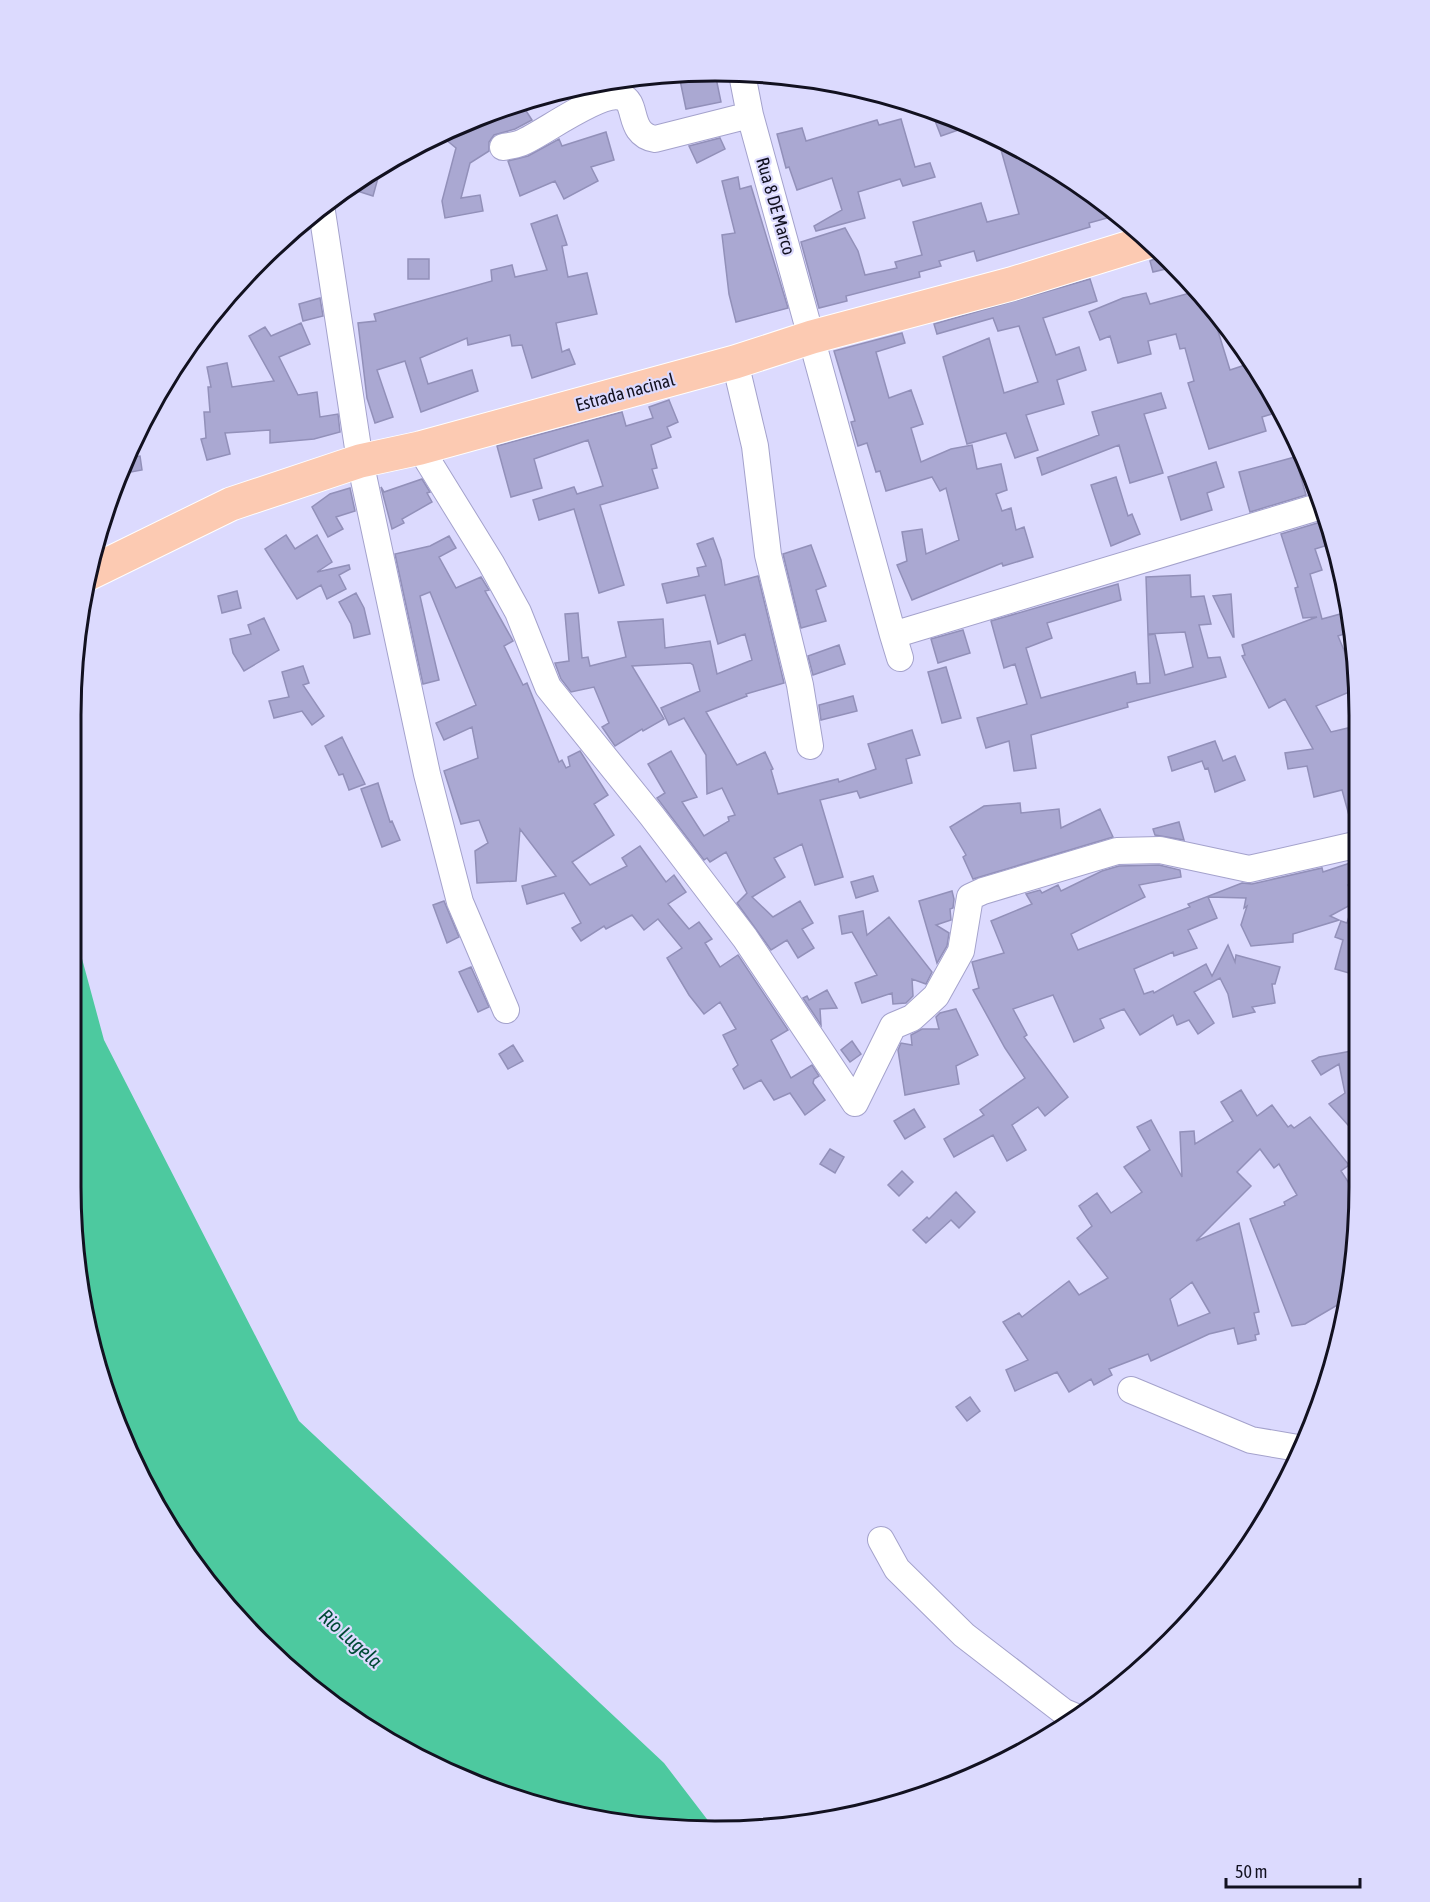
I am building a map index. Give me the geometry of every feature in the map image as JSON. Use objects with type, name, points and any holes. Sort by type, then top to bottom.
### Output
[{"type":"highway","name":"Estrada nacinal","points":[[99,569],[231,504],[360,460],[420,448],[735,362],[812,337],[1011,284],[1139,244]]},
{"type":"street","name":"Rua 8 DE Marco","points":[[744,82],[750,115],[896,647],[1314,508]]},
{"type":"street","points":[[503,147],[520,144],[569,116],[613,96],[623,97],[628,102],[637,131],[647,138],[655,139],[750,115]]},
{"type":"street","points":[[323,217],[360,460],[427,774],[460,902],[506,1010]]},
{"type":"street","points":[[735,362],[755,446],[768,555],[800,685],[810,746]]},
{"type":"street","points":[[420,448],[492,563],[518,612],[548,687],[652,816],[745,938],[855,1103],[894,1026],[912,1018],[936,996],[961,951],[970,897],[983,891],[1118,851],[1160,850],[1249,869],[1349,846]]},
{"type":"street","points":[[1131,1390],[1251,1440],[1293,1447]]},
{"type":"street","points":[[881,1540],[897,1569],[964,1635],[1068,1714]]},
{"type":"water","name":"Rio Lugela","points":[[81,955],[104,1040],[299,1421],[664,1763],[708,1821],[632,1816],[591,1809],[511,1787],[472,1773],[398,1736],[329,1690],[267,1635],[212,1573],[166,1504],[129,1430],[115,1391],[93,1311],[82,1228]]},
{"type":"building","points":[[717,81],[721,102],[686,109],[680,82]]},
{"type":"building","points":[[526,111],[532,120],[515,129],[494,135],[489,142],[489,151],[470,163],[461,198],[480,195],[483,211],[445,218],[442,201],[456,148],[447,141],[472,129]]},
{"type":"building","points":[[901,119],[915,167],[930,163],[935,177],[903,186],[900,179],[858,192],[865,218],[816,231],[814,226],[842,210],[832,178],[797,190],[789,167],[786,168],[777,134],[802,128],[806,141],[877,120],[879,125]]},
{"type":"building","points":[[935,121],[959,130],[941,136]]},
{"type":"building","points":[[606,132],[614,160],[591,167],[598,181],[564,199],[555,181],[520,196],[508,161],[528,156],[559,139],[562,146]]},
{"type":"building","points":[[720,138],[725,149],[697,163],[689,146]]},
{"type":"building","points":[[1001,149],[1067,188],[1108,218],[1089,223],[1090,227],[977,261],[974,251],[939,261],[941,266],[919,272],[920,277],[846,296],[847,301],[819,308],[801,242],[845,228],[858,251],[865,275],[897,268],[895,262],[922,255],[913,222],[981,203],[987,222],[1019,214]]},
{"type":"building","points":[[738,177],[740,189],[751,186],[788,308],[736,322],[729,294],[722,235],[735,233],[722,181]]},
{"type":"building","points":[[378,179],[373,196],[358,191]]},
{"type":"building","points":[[557,215],[567,245],[562,246],[568,277],[587,273],[597,314],[556,323],[562,352],[569,349],[575,364],[532,378],[522,345],[512,346],[510,335],[468,345],[467,338],[420,358],[428,384],[472,370],[478,391],[421,412],[405,361],[377,370],[393,417],[375,423],[367,398],[358,323],[376,321],[374,314],[492,281],[491,270],[512,265],[515,277],[547,270],[531,224]]},
{"type":"building","points":[[408,259],[429,259],[429,279],[408,279]]},
{"type":"building","points":[[1155,259],[1165,269],[1153,272],[1150,261]]},
{"type":"building","points":[[1090,279],[1097,301],[1043,318],[1056,355],[1079,347],[1086,370],[1057,380],[1064,404],[1026,415],[1038,450],[1015,458],[1006,433],[967,444],[943,357],[989,338],[1004,393],[1038,382],[1019,326],[998,331],[993,318],[937,334],[934,324]]},
{"type":"building","points":[[1146,293],[1150,304],[1188,293],[1192,297],[1217,328],[1230,370],[1244,365],[1264,398],[1272,414],[1262,417],[1266,431],[1209,449],[1188,383],[1194,381],[1185,348],[1180,349],[1176,334],[1148,341],[1151,354],[1118,363],[1110,336],[1100,340],[1089,312],[1123,298]]},
{"type":"building","points":[[320,298],[323,316],[303,321],[299,304]]},
{"type":"building","points":[[301,323],[310,344],[279,357],[298,395],[317,392],[320,417],[338,414],[340,432],[314,439],[270,443],[270,430],[225,433],[230,454],[207,460],[201,439],[206,438],[204,412],[210,412],[208,387],[211,387],[207,367],[227,363],[232,387],[274,381],[249,336],[265,327],[271,336]]},
{"type":"building","points":[[902,333],[905,343],[876,352],[889,398],[911,390],[923,424],[911,428],[921,462],[951,449],[972,445],[977,469],[1001,464],[1007,490],[996,494],[1002,511],[1011,508],[1016,530],[1024,527],[1033,557],[1003,566],[1002,563],[912,600],[897,565],[907,561],[902,532],[922,529],[926,554],[959,540],[946,488],[940,491],[932,477],[886,491],[880,471],[876,472],[867,443],[858,446],[851,422],[855,421],[834,351]]},
{"type":"building","points":[[1161,393],[1166,408],[1144,414],[1163,473],[1130,483],[1119,445],[1042,475],[1037,458],[1099,435],[1092,412]]},
{"type":"building","points":[[669,400],[678,422],[667,427],[671,437],[651,445],[657,468],[652,469],[658,488],[600,505],[624,585],[599,593],[574,509],[539,520],[533,500],[574,487],[577,494],[603,486],[588,440],[534,459],[542,488],[511,497],[497,446],[622,412],[626,426],[653,418],[649,407]]},
{"type":"building","points":[[140,456],[142,470],[129,472],[129,472],[136,457]]},
{"type":"building","points":[[1294,457],[1306,495],[1250,512],[1239,472]]},
{"type":"building","points":[[1216,462],[1224,487],[1207,493],[1212,510],[1181,520],[1168,477]]},
{"type":"building","points":[[1116,477],[1128,516],[1132,514],[1140,534],[1111,546],[1091,485]]},
{"type":"building","points":[[422,479],[430,492],[427,493],[432,502],[402,519],[404,523],[392,529],[381,487],[384,492]]},
{"type":"building","points":[[350,488],[355,511],[336,517],[343,529],[328,537],[312,507],[330,494]]},
{"type":"building","points":[[1318,523],[1325,546],[1315,549],[1322,570],[1310,574],[1322,619],[1341,614],[1344,634],[1338,636],[1346,656],[1348,692],[1316,706],[1331,732],[1348,728],[1349,815],[1342,790],[1314,797],[1307,766],[1288,769],[1285,753],[1313,749],[1285,699],[1269,708],[1242,656],[1245,655],[1242,645],[1317,617],[1303,618],[1295,588],[1298,587],[1281,534]]},
{"type":"building","points":[[286,535],[295,549],[317,535],[332,562],[317,572],[349,565],[350,569],[339,575],[346,589],[327,599],[321,585],[297,599],[265,549]]},
{"type":"building","points":[[449,536],[456,548],[439,557],[456,588],[481,577],[489,590],[485,591],[513,641],[504,646],[523,685],[527,683],[559,762],[562,760],[566,768],[570,766],[568,757],[580,751],[608,795],[594,804],[614,835],[572,862],[590,885],[627,866],[622,858],[640,846],[666,882],[674,875],[686,892],[668,904],[689,929],[699,922],[712,939],[705,943],[720,967],[738,955],[788,1030],[771,1040],[791,1078],[812,1065],[819,1076],[814,1079],[813,1083],[825,1100],[805,1115],[790,1093],[774,1100],[761,1080],[744,1089],[733,1069],[738,1065],[723,1035],[736,1029],[720,1002],[704,1014],[689,995],[667,958],[682,948],[658,919],[644,930],[632,915],[606,929],[604,926],[581,941],[572,928],[581,923],[564,893],[527,904],[522,886],[556,876],[520,829],[516,881],[477,883],[475,851],[488,843],[479,820],[461,824],[444,771],[478,758],[472,727],[444,740],[436,723],[476,705],[430,592],[420,596],[439,680],[423,684],[395,554],[430,546]]},
{"type":"building","points":[[713,538],[721,560],[725,585],[758,576],[784,683],[746,694],[747,696],[706,712],[737,765],[765,752],[773,769],[771,770],[778,794],[838,779],[839,782],[876,769],[868,744],[912,730],[920,755],[906,759],[912,783],[860,798],[857,791],[820,800],[843,877],[815,885],[802,844],[774,858],[785,877],[752,897],[773,917],[800,901],[813,923],[802,929],[814,948],[798,958],[787,940],[771,950],[737,903],[747,893],[726,852],[710,862],[707,858],[704,860],[657,798],[665,793],[648,764],[671,751],[697,797],[682,802],[704,836],[729,821],[728,817],[735,815],[722,788],[707,794],[706,755],[684,718],[669,725],[661,708],[700,691],[693,665],[690,663],[632,666],[664,719],[643,731],[642,729],[615,746],[602,727],[609,723],[594,687],[571,692],[561,679],[555,663],[569,661],[565,614],[578,613],[582,658],[588,657],[590,666],[626,657],[618,622],[663,619],[665,648],[710,641],[717,674],[752,660],[745,634],[718,644],[705,595],[667,603],[662,584],[699,576],[697,568],[706,566],[697,544]]},
{"type":"building","points":[[811,545],[826,586],[816,590],[826,621],[801,628],[783,554]]},
{"type":"building","points":[[1190,575],[1191,597],[1204,596],[1211,624],[1199,625],[1208,658],[1220,657],[1226,677],[1127,703],[1128,707],[1031,735],[1036,768],[1014,771],[1009,741],[986,748],[977,718],[1027,704],[1015,664],[1004,668],[991,621],[1118,584],[1121,600],[1047,623],[1052,638],[1026,648],[1041,698],[1135,672],[1137,684],[1150,683],[1148,635],[1155,634],[1165,675],[1193,667],[1185,632],[1148,634],[1146,577]]},
{"type":"building","points":[[237,591],[241,608],[222,613],[218,596]]},
{"type":"building","points":[[356,593],[364,608],[370,634],[354,638],[351,624],[339,602]]},
{"type":"building","points":[[1231,594],[1234,637],[1213,596]]},
{"type":"building","points":[[264,618],[279,650],[244,671],[233,653],[230,639],[251,634],[248,625]]},
{"type":"building","points":[[963,630],[970,653],[938,663],[931,639]]},
{"type":"building","points":[[839,645],[845,664],[813,675],[808,656]]},
{"type":"building","points":[[303,666],[309,683],[303,685],[324,716],[312,725],[302,711],[274,718],[269,701],[289,697],[282,672]]},
{"type":"building","points":[[946,667],[961,718],[942,723],[928,672]]},
{"type":"building","points":[[853,696],[857,711],[821,720],[819,705]]},
{"type":"building","points":[[342,737],[365,784],[349,790],[343,774],[339,775],[325,746]]},
{"type":"building","points":[[1215,741],[1223,761],[1235,756],[1245,780],[1215,792],[1208,768],[1205,769],[1202,761],[1172,771],[1168,757]]},
{"type":"building","points":[[378,783],[390,822],[392,821],[400,840],[382,847],[361,789]]},
{"type":"building","points":[[1020,803],[1021,813],[1059,809],[1061,828],[1100,809],[1113,837],[973,879],[963,857],[966,855],[950,827],[984,806]]},
{"type":"building","points":[[1179,822],[1184,840],[1155,835],[1153,829]]},
{"type":"building","points":[[1349,863],[1349,906],[1330,916],[1339,920],[1293,934],[1293,942],[1251,946],[1241,925],[1247,906],[1244,908],[1246,898],[1208,897],[1217,918],[1188,930],[1197,948],[1174,956],[1173,952],[1134,969],[1144,994],[1153,991],[1154,993],[1206,964],[1212,976],[1228,945],[1235,962],[1236,955],[1280,967],[1275,984],[1272,984],[1275,1003],[1252,1007],[1255,1012],[1233,1017],[1228,994],[1220,978],[1194,992],[1214,1023],[1198,1034],[1189,1020],[1177,1025],[1173,1015],[1140,1035],[1124,1009],[1100,1019],[1104,1028],[1074,1042],[1053,995],[1013,1009],[1027,1035],[1024,1037],[1068,1097],[1045,1116],[1038,1107],[1012,1125],[1026,1150],[1007,1161],[993,1135],[954,1157],[944,1139],[984,1115],[980,1110],[1025,1078],[1005,1048],[973,990],[979,988],[972,962],[1004,953],[991,921],[1032,904],[1026,894],[1040,890],[1042,893],[1058,885],[1061,891],[1102,871],[1119,866],[1159,865],[1180,870],[1181,877],[1139,885],[1145,897],[1071,934],[1078,950],[1190,907],[1188,904],[1242,883],[1252,884],[1322,868],[1323,872]]},
{"type":"building","points":[[873,876],[878,891],[856,898],[851,882]]},
{"type":"building","points":[[952,891],[954,899],[953,908],[950,909],[951,920],[936,925],[949,933],[947,946],[937,963],[919,901]]},
{"type":"building","points":[[444,901],[459,937],[447,943],[433,905]]},
{"type":"building","points":[[863,911],[867,935],[889,917],[932,972],[926,984],[912,979],[913,996],[906,1003],[893,1004],[892,993],[862,1003],[855,983],[877,975],[852,932],[842,934],[839,916]]},
{"type":"building","points":[[1349,917],[1349,973],[1335,969],[1343,940],[1335,937],[1341,921],[1347,923]]},
{"type":"building","points":[[471,967],[489,1007],[478,1012],[459,972]]},
{"type":"building","points":[[827,990],[837,1008],[820,1009],[821,1025],[803,998],[807,996],[809,1000]]},
{"type":"building","points":[[956,1009],[978,1055],[956,1066],[959,1084],[905,1095],[898,1050],[901,1043],[912,1045],[911,1035],[922,1029],[939,1029],[936,1017],[940,1013]]},
{"type":"building","points":[[852,1041],[861,1054],[850,1062],[841,1050]]},
{"type":"building","points":[[513,1045],[523,1061],[508,1069],[499,1054]]},
{"type":"building","points":[[1349,1051],[1349,1126],[1329,1104],[1345,1093],[1339,1064],[1321,1075],[1312,1061],[1319,1057]]},
{"type":"building","points":[[1241,1090],[1257,1116],[1272,1105],[1288,1127],[1291,1125],[1294,1128],[1310,1117],[1349,1165],[1341,1171],[1349,1187],[1348,1228],[1338,1305],[1305,1324],[1292,1326],[1250,1219],[1285,1205],[1284,1202],[1297,1195],[1279,1164],[1274,1168],[1260,1149],[1237,1172],[1251,1186],[1196,1241],[1239,1223],[1259,1312],[1254,1313],[1259,1334],[1255,1335],[1256,1340],[1238,1344],[1234,1328],[1209,1334],[1151,1361],[1148,1354],[1109,1369],[1112,1375],[1094,1385],[1091,1379],[1069,1392],[1057,1372],[1015,1391],[1006,1370],[1028,1360],[1003,1322],[1019,1313],[1022,1317],[1069,1281],[1079,1295],[1108,1278],[1077,1238],[1092,1226],[1079,1206],[1097,1193],[1111,1213],[1142,1192],[1124,1167],[1150,1150],[1137,1127],[1151,1120],[1182,1177],[1180,1132],[1194,1131],[1195,1144],[1233,1121],[1221,1102]],"holes":[[[1192,1282],[1210,1313],[1178,1326],[1170,1299]]]},
{"type":"building","points":[[914,1109],[925,1127],[905,1139],[894,1121]]},
{"type":"building","points":[[830,1149],[844,1157],[835,1173],[820,1164]]},
{"type":"building","points":[[902,1171],[913,1182],[899,1196],[888,1185]]},
{"type":"building","points":[[956,1192],[975,1212],[959,1228],[951,1220],[926,1243],[913,1230],[927,1217],[929,1219]]},
{"type":"building","points":[[970,1397],[980,1411],[967,1421],[956,1407]]}]
